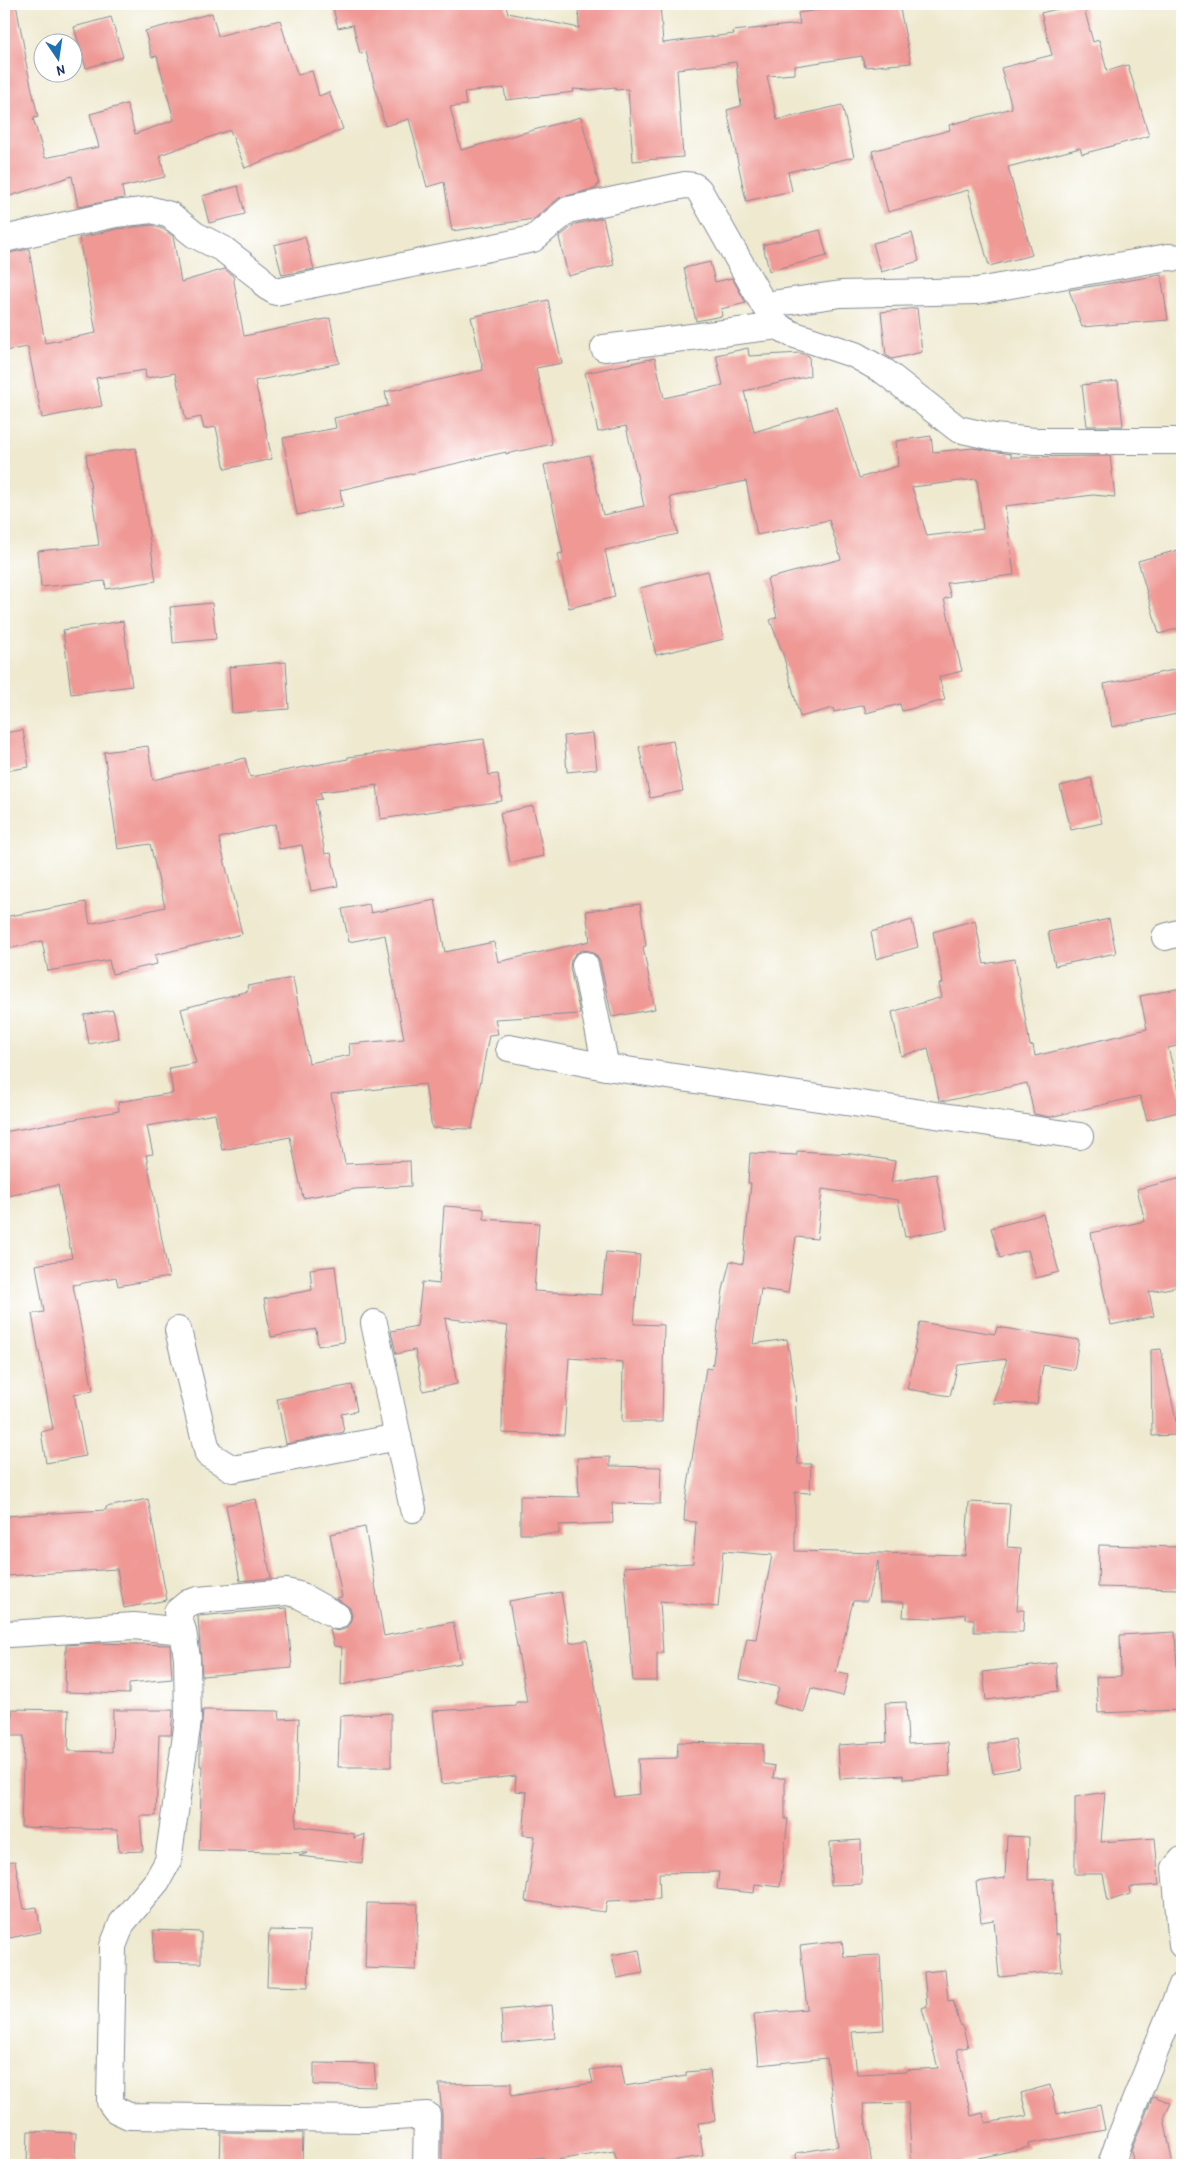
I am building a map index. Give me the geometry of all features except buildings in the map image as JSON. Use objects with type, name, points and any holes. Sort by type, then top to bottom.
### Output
[{"type":"street","points":[[4,239],[115,214],[152,210],[170,215],[195,234],[224,249],[259,277],[266,287],[276,292],[533,239],[568,210],[685,185],[694,186],[699,190],[771,316],[792,334],[855,355],[885,372],[958,429],[994,437],[1035,440],[1182,441]]},
{"type":"street","points":[[604,348],[771,316],[841,294],[977,290],[1168,257],[1182,258]]},
{"type":"street","points":[[585,965],[606,1066]]},
{"type":"street","points":[[509,1048],[606,1066],[1080,1136]]},
{"type":"street","points":[[374,1323],[413,1509]]},
{"type":"street","points":[[178,1330],[208,1454],[233,1469],[398,1437]]},
{"type":"street","points":[[336,1616],[299,1595],[287,1592],[198,1600],[188,1603],[177,1612],[183,1631],[187,1658],[188,1720],[168,1861],[158,1881],[122,1923],[113,1946],[110,2102],[116,2110],[129,2116],[366,2119],[427,2115],[426,2165]]},
{"type":"street","points":[[4,1632],[9,1634],[134,1626],[183,1631]]},
{"type":"street","points":[[1182,1860],[1175,1868],[1182,1945]]},
{"type":"street","points":[[1111,2165],[1120,2138],[1182,1985]]}]
